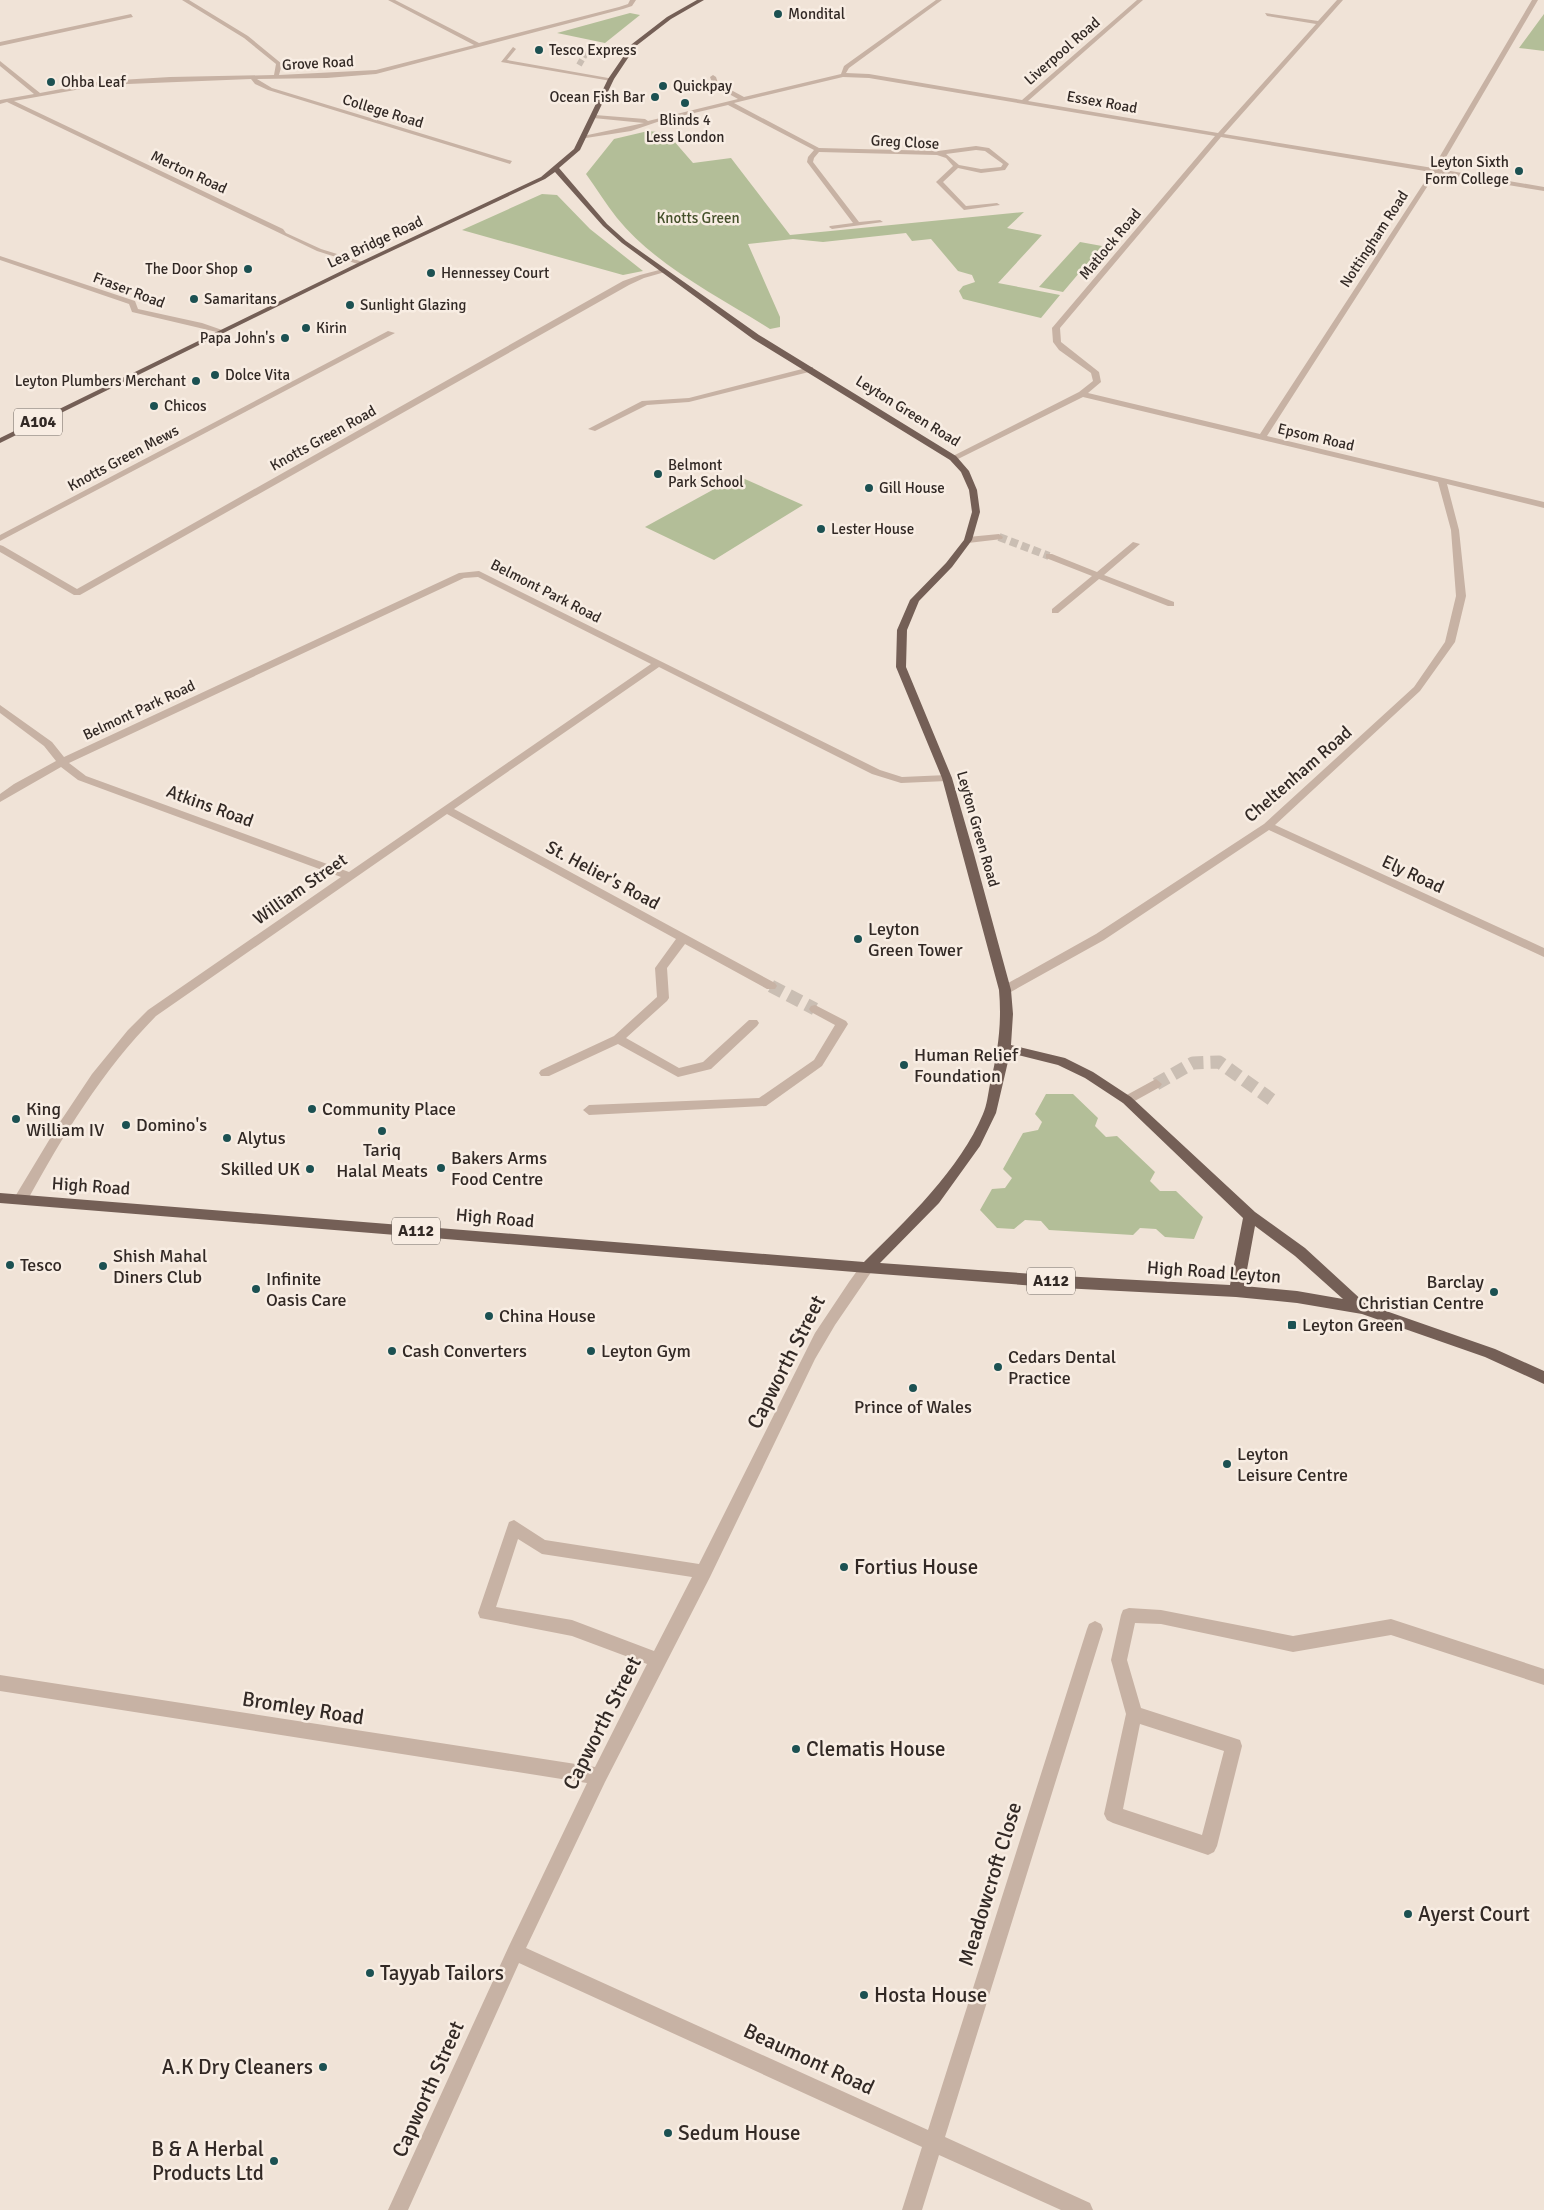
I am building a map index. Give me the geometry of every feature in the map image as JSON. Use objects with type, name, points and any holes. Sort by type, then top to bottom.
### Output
[{"type":"main road","name":"Lea Bridge Road","points":[[0,440],[361,263],[477,210],[556,170],[577,150],[586,136],[611,79],[628,53],[652,30],[701,0]]},
{"type":"main road","name":"Leyton Green Road","points":[[556,170],[605,225],[624,242],[756,337],[954,458],[965,471],[973,490],[976,512],[968,540],[949,565],[915,600],[902,630],[901,666],[948,778],[1004,990],[1006,1014],[1005,1048],[990,1113],[975,1143],[934,1199],[867,1268]]},
{"type":"main road","points":[[1005,1048],[1061,1061],[1089,1075],[1127,1100],[1250,1216],[1300,1252],[1362,1308]]},
{"type":"main road","name":"High Road","points":[[0,1198],[867,1268]]},
{"type":"main road","points":[[1236,1290],[1250,1216]]},
{"type":"main road","name":"High Road Leyton","points":[[867,1268],[1062,1282],[1236,1290],[1297,1296],[1362,1308],[1490,1353],[1544,1378]]},
{"type":"street","points":[[185,0],[233,27],[265,50],[279,64],[276,78]]},
{"type":"street","points":[[391,0],[480,46]]},
{"type":"street","points":[[843,75],[846,67],[939,0]]},
{"type":"street","name":"Liverpool Road","points":[[1024,102],[1140,0]]},
{"type":"street","name":"Matlock Road","points":[[954,458],[1082,394],[1097,382],[1096,372],[1062,348],[1057,342],[1056,328],[1220,134],[1340,0]]},
{"type":"street","name":"Nottingham Road","points":[[1262,438],[1435,170],[1535,0]]},
{"type":"street","name":"Grove Road","points":[[4,101],[37,93],[102,83],[276,78],[376,72],[480,46],[631,3]]},
{"type":"street","points":[[1267,14],[1319,23]]},
{"type":"street","points":[[0,44],[131,16]]},
{"type":"street","points":[[513,49],[502,61],[611,79]]},
{"type":"street","points":[[586,53],[589,51],[628,53]]},
{"type":"street","points":[[0,62],[37,93]]},
{"type":"street","points":[[572,74],[579,65]]},
{"type":"street","name":"Essex Road","points":[[586,136],[631,129],[658,120],[843,75],[868,76],[1544,189]]},
{"type":"street","points":[[713,77],[715,84],[744,100]]},
{"type":"street","name":"College Road","points":[[252,78],[257,83],[270,89],[510,162]]},
{"type":"street","name":"Merton Road","points":[[4,101],[320,250],[361,263]]},
{"type":"street","name":"Greg Close","points":[[730,103],[818,150],[836,152],[938,153],[948,157],[957,166],[939,182],[964,208],[997,205]]},
{"type":"street","name":"Essex Road","points":[[595,117],[638,121],[658,120]]},
{"type":"street","points":[[938,153],[976,148],[988,149],[1006,164],[1003,168],[981,171],[957,166]]},
{"type":"street","points":[[818,150],[811,156],[810,162],[857,224]]},
{"type":"street","points":[[832,226],[880,222]]},
{"type":"street","name":"Fraser Road","points":[[0,258],[132,303],[135,310],[172,321],[190,321],[221,331]]},
{"type":"street","name":"Knotts Green Road","points":[[0,548],[76,593],[626,283],[642,276],[663,271]]},
{"type":"street","name":"Knotts Green Mews","points":[[0,538],[391,333]]},
{"type":"street","points":[[592,429],[645,404],[689,400],[810,369]]},
{"type":"street","name":"Epsom Road","points":[[1082,394],[1544,504]]},
{"type":"street","name":"Cheltenham Road","points":[[1004,990],[1100,937],[1268,826],[1417,689],[1450,642],[1461,596],[1455,530],[1442,480]]},
{"type":"street","points":[[968,540],[999,537]]},
{"type":"street","points":[[1055,611],[1136,544]]},
{"type":"street","points":[[1049,556],[1171,604]]},
{"type":"street","name":"Belmont Park Road","points":[[0,799],[18,786],[62,762],[462,575],[479,574],[876,772],[901,780],[948,778]]},
{"type":"street","name":"William Street","points":[[21,1200],[64,1124],[126,1037],[152,1013],[657,664]]},
{"type":"street","name":"Atkins Road","points":[[0,708],[48,744],[62,762],[82,778],[350,876]]},
{"type":"street","name":"St. Helier's Road","points":[[445,809],[771,986]]},
{"type":"street","name":"Ely Road","points":[[1268,826],[1544,953]]},
{"type":"street","points":[[545,1073],[618,1039],[663,998],[660,968],[683,938]]},
{"type":"street","points":[[589,1110],[762,1103],[818,1062],[842,1024],[816,1009]]},
{"type":"street","points":[[618,1039],[678,1073],[707,1066],[753,1023]]},
{"type":"street","points":[[1127,1100],[1156,1084]]},
{"type":"street","name":"Capworth Street","points":[[398,2210],[515,1952],[600,1776],[783,1414],[820,1336],[837,1308],[867,1268]]},
{"type":"street","points":[[659,1661],[572,1628],[486,1613],[514,1527],[542,1547],[704,1572]]},
{"type":"street","points":[[1134,1714],[1234,1746],[1208,1846],[1113,1814],[1134,1714],[1119,1660],[1129,1615],[1161,1617],[1293,1644],[1391,1626],[1544,1677]]},
{"type":"street","name":"Meadowcroft Close","points":[[912,2210],[1095,1629]]},
{"type":"street","name":"Bromley Road","points":[[0,1683],[600,1776]]},
{"type":"street","name":"Beaumont Road","points":[[515,1952],[1083,2210]]},
{"type":"green space","points":[[630,13],[640,15],[605,43],[557,33]]},
{"type":"green space","points":[[1544,14],[1544,51],[1519,48]]},
{"type":"green space","name":"Knotts Green","points":[[648,131],[667,133],[693,163],[731,158],[790,235],[1024,212],[1007,228],[1042,235],[998,283],[1060,295],[1041,318],[963,299],[959,291],[963,286],[975,282],[972,275],[958,271],[931,239],[912,241],[906,233],[823,242],[793,239],[748,244],[780,317],[780,327],[770,329],[669,266],[650,251],[617,218],[586,174],[614,139]]},
{"type":"green space","name":"Knotts Green","points":[[542,194],[557,195],[590,229],[643,271],[623,275],[462,230]]},
{"type":"green space","points":[[1080,242],[1102,246],[1063,292],[1039,287]]},
{"type":"green space","points":[[738,476],[803,505],[714,560],[645,527]]},
{"type":"green space","points":[[1046,1094],[1073,1094],[1098,1118],[1095,1126],[1106,1137],[1117,1136],[1155,1172],[1150,1181],[1160,1191],[1176,1191],[1203,1217],[1194,1239],[1165,1237],[1156,1229],[1140,1228],[1133,1235],[1049,1230],[1041,1221],[1025,1220],[1014,1229],[997,1228],[980,1210],[992,1189],[1005,1188],[1012,1178],[1003,1169],[1023,1133],[1038,1130],[1042,1122],[1035,1114]]},
{"type":"tunnel","points":[[579,65],[586,53]]},
{"type":"tunnel","points":[[999,537],[1049,556]]},
{"type":"tunnel","points":[[771,986],[815,1009]]},
{"type":"tunnel","points":[[1156,1084],[1193,1063],[1219,1062],[1275,1102]]},
{"type":"place","name":"Mondital","points":[[778,14]]},
{"type":"place","name":"Tesco Express","points":[[539,50]]},
{"type":"place","name":"Ohba Leaf","points":[[51,82]]},
{"type":"place","name":"Quickpay","points":[[663,86]]},
{"type":"place","name":"Ocean Fish Bar","points":[[655,97]]},
{"type":"place","name":"Blinds 4 Less London","points":[[685,103]]},
{"type":"place","name":"Leyton Sixth Form College","points":[[1519,171]]},
{"type":"place","name":"The Door Shop","points":[[248,269]]},
{"type":"place","name":"Hennessey Court","points":[[431,273]]},
{"type":"place","name":"Samaritans","points":[[194,299]]},
{"type":"place","name":"Sunlight Glazing","points":[[350,305]]},
{"type":"place","name":"Kirin","points":[[306,328]]},
{"type":"place","name":"Papa John's","points":[[285,338]]},
{"type":"place","name":"Dolce Vita","points":[[215,375]]},
{"type":"place","name":"Leyton Plumbers Merchant","points":[[196,381]]},
{"type":"place","name":"Chicos","points":[[154,406]]},
{"type":"place","name":"Belmont Park School","points":[[658,474]]},
{"type":"place","name":"Gill House","points":[[869,488]]},
{"type":"place","name":"Lester House","points":[[821,529]]},
{"type":"place","name":"Leyton Green Tower","points":[[858,939]]},
{"type":"place","name":"Human Relief Foundation","points":[[904,1065]]},
{"type":"place","name":"Community Place","points":[[312,1109]]},
{"type":"place","name":"King William IV","points":[[16,1119]]},
{"type":"place","name":"Domino's","points":[[126,1125]]},
{"type":"place","name":"Tariq Halal Meats","points":[[382,1131]]},
{"type":"place","name":"Alytus","points":[[227,1138]]},
{"type":"place","name":"Bakers Arms Food Centre","points":[[441,1168]]},
{"type":"place","name":"Skilled UK","points":[[310,1169]]},
{"type":"place","name":"Tesco","points":[[10,1265]]},
{"type":"place","name":"Shish Mahal Diners Club","points":[[103,1266]]},
{"type":"place","name":"Infinite Oasis Care","points":[[256,1289]]},
{"type":"place","name":"Barclay Christian Centre","points":[[1494,1292]]},
{"type":"place","name":"China House","points":[[489,1316]]},
{"type":"place","name":"Leyton Green","points":[[1292,1325]]},
{"type":"place","name":"Cash Converters","points":[[392,1351]]},
{"type":"place","name":"Leyton Gym","points":[[591,1351]]},
{"type":"place","name":"Cedars Dental Practice","points":[[998,1367]]},
{"type":"place","name":"Prince of Wales","points":[[913,1388]]},
{"type":"place","name":"Leyton Leisure Centre","points":[[1227,1464]]},
{"type":"place","name":"Fortius House","points":[[844,1567]]},
{"type":"place","name":"Clematis House","points":[[796,1749]]},
{"type":"place","name":"Ayerst Court","points":[[1408,1914]]},
{"type":"place","name":"Tayyab Tailors","points":[[370,1973]]},
{"type":"place","name":"Hosta House","points":[[864,1995]]},
{"type":"place","name":"A.K Dry Cleaners","points":[[323,2067]]},
{"type":"place","name":"Sedum House","points":[[668,2133]]},
{"type":"place","name":"B & A Herbal Products Ltd","points":[[274,2161]]}]
